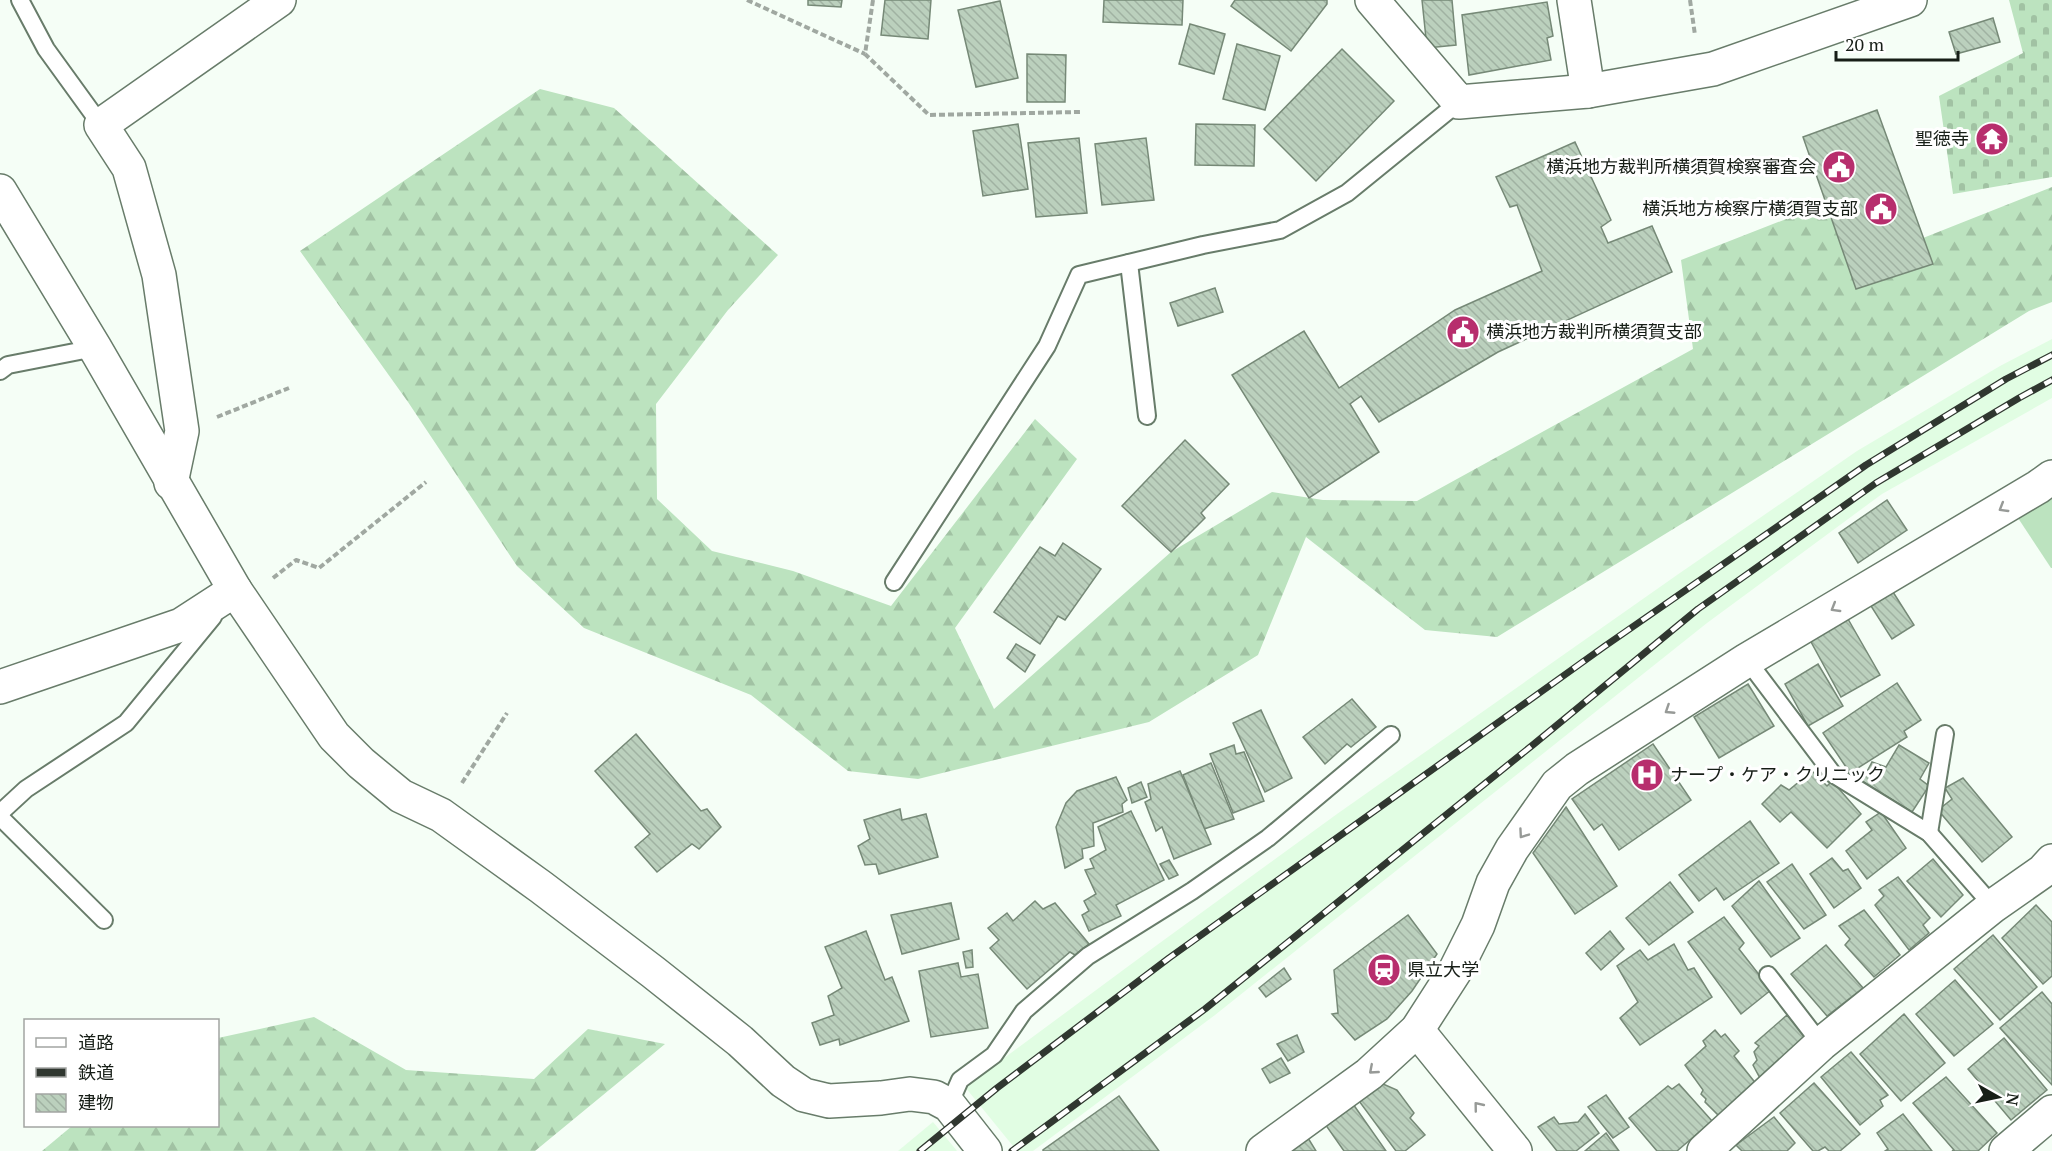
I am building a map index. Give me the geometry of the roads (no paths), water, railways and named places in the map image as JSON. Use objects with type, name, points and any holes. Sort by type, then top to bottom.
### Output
[{"type":"street","points":[[171,483],[182,431],[159,275],[129,168],[101,125],[279,0]]},
{"type":"street","points":[[1372,0],[1459,102],[1588,92],[1713,69],[1910,0]]},
{"type":"street","points":[[1574,0],[1588,92]]},
{"type":"street","points":[[0,191],[95,348],[171,483],[239,596],[334,736],[361,763],[400,796],[441,815],[541,887],[653,972],[804,1095],[829,1101],[910,1094],[934,1097],[950,1105],[985,1151]]},
{"type":"street","points":[[1263,1151],[1369,1074],[1417,1030],[1455,971],[1478,925],[1493,884],[1512,849],[1557,785],[1577,769],[1747,660],[2052,477]]},
{"type":"street","points":[[0,687],[181,625],[239,596]]},
{"type":"street","points":[[1704,1151],[1821,1044],[1993,906],[2049,871]]},
{"type":"street","points":[[1417,1030],[1515,1151]]},
{"type":"street","points":[[2006,1151],[2052,1112]]},
{"type":"lane","points":[[20,0],[46,49],[101,125]]},
{"type":"lane","points":[[894,582],[1047,346],[1079,275],[1203,245],[1280,230],[1347,193],[1459,102]]},
{"type":"lane","points":[[1129,262],[1148,417]]},
{"type":"lane","points":[[3,366],[95,348]]},
{"type":"lane","points":[[0,813],[26,789],[126,723],[239,596]]},
{"type":"lane","points":[[1747,660],[1833,774],[1929,833],[1993,906]]},
{"type":"lane","points":[[1929,833],[1945,734]]},
{"type":"lane","points":[[950,1105],[960,1080],[994,1055],[1024,1011],[1088,956],[1192,891],[1268,838],[1391,735]]},
{"type":"lane","points":[[0,818],[104,920]]},
{"type":"lane","points":[[1768,975],[1821,1044]]},
{"type":"railway","points":[[920,1151],[997,1088],[1169,958],[1605,646],[1866,465],[2006,379],[2052,355]]},
{"type":"railway","points":[[1012,1151],[1205,1009],[1698,609],[1876,483],[2052,380]]},
{"type":"place","name":"聖徳寺","points":[[1992,139]]},
{"type":"place","name":"横浜地方裁判所横須賀検察審査会","points":[[1839,167]]},
{"type":"place","name":"横浜地方検察庁横須賀支部","points":[[1881,209]]},
{"type":"place","name":"横浜地方裁判所横須賀支部","points":[[1463,332]]},
{"type":"place","name":"ナープ・ケア・クリニック","points":[[1647,775]]},
{"type":"place","name":"県立大学","points":[[1384,970]]}]
